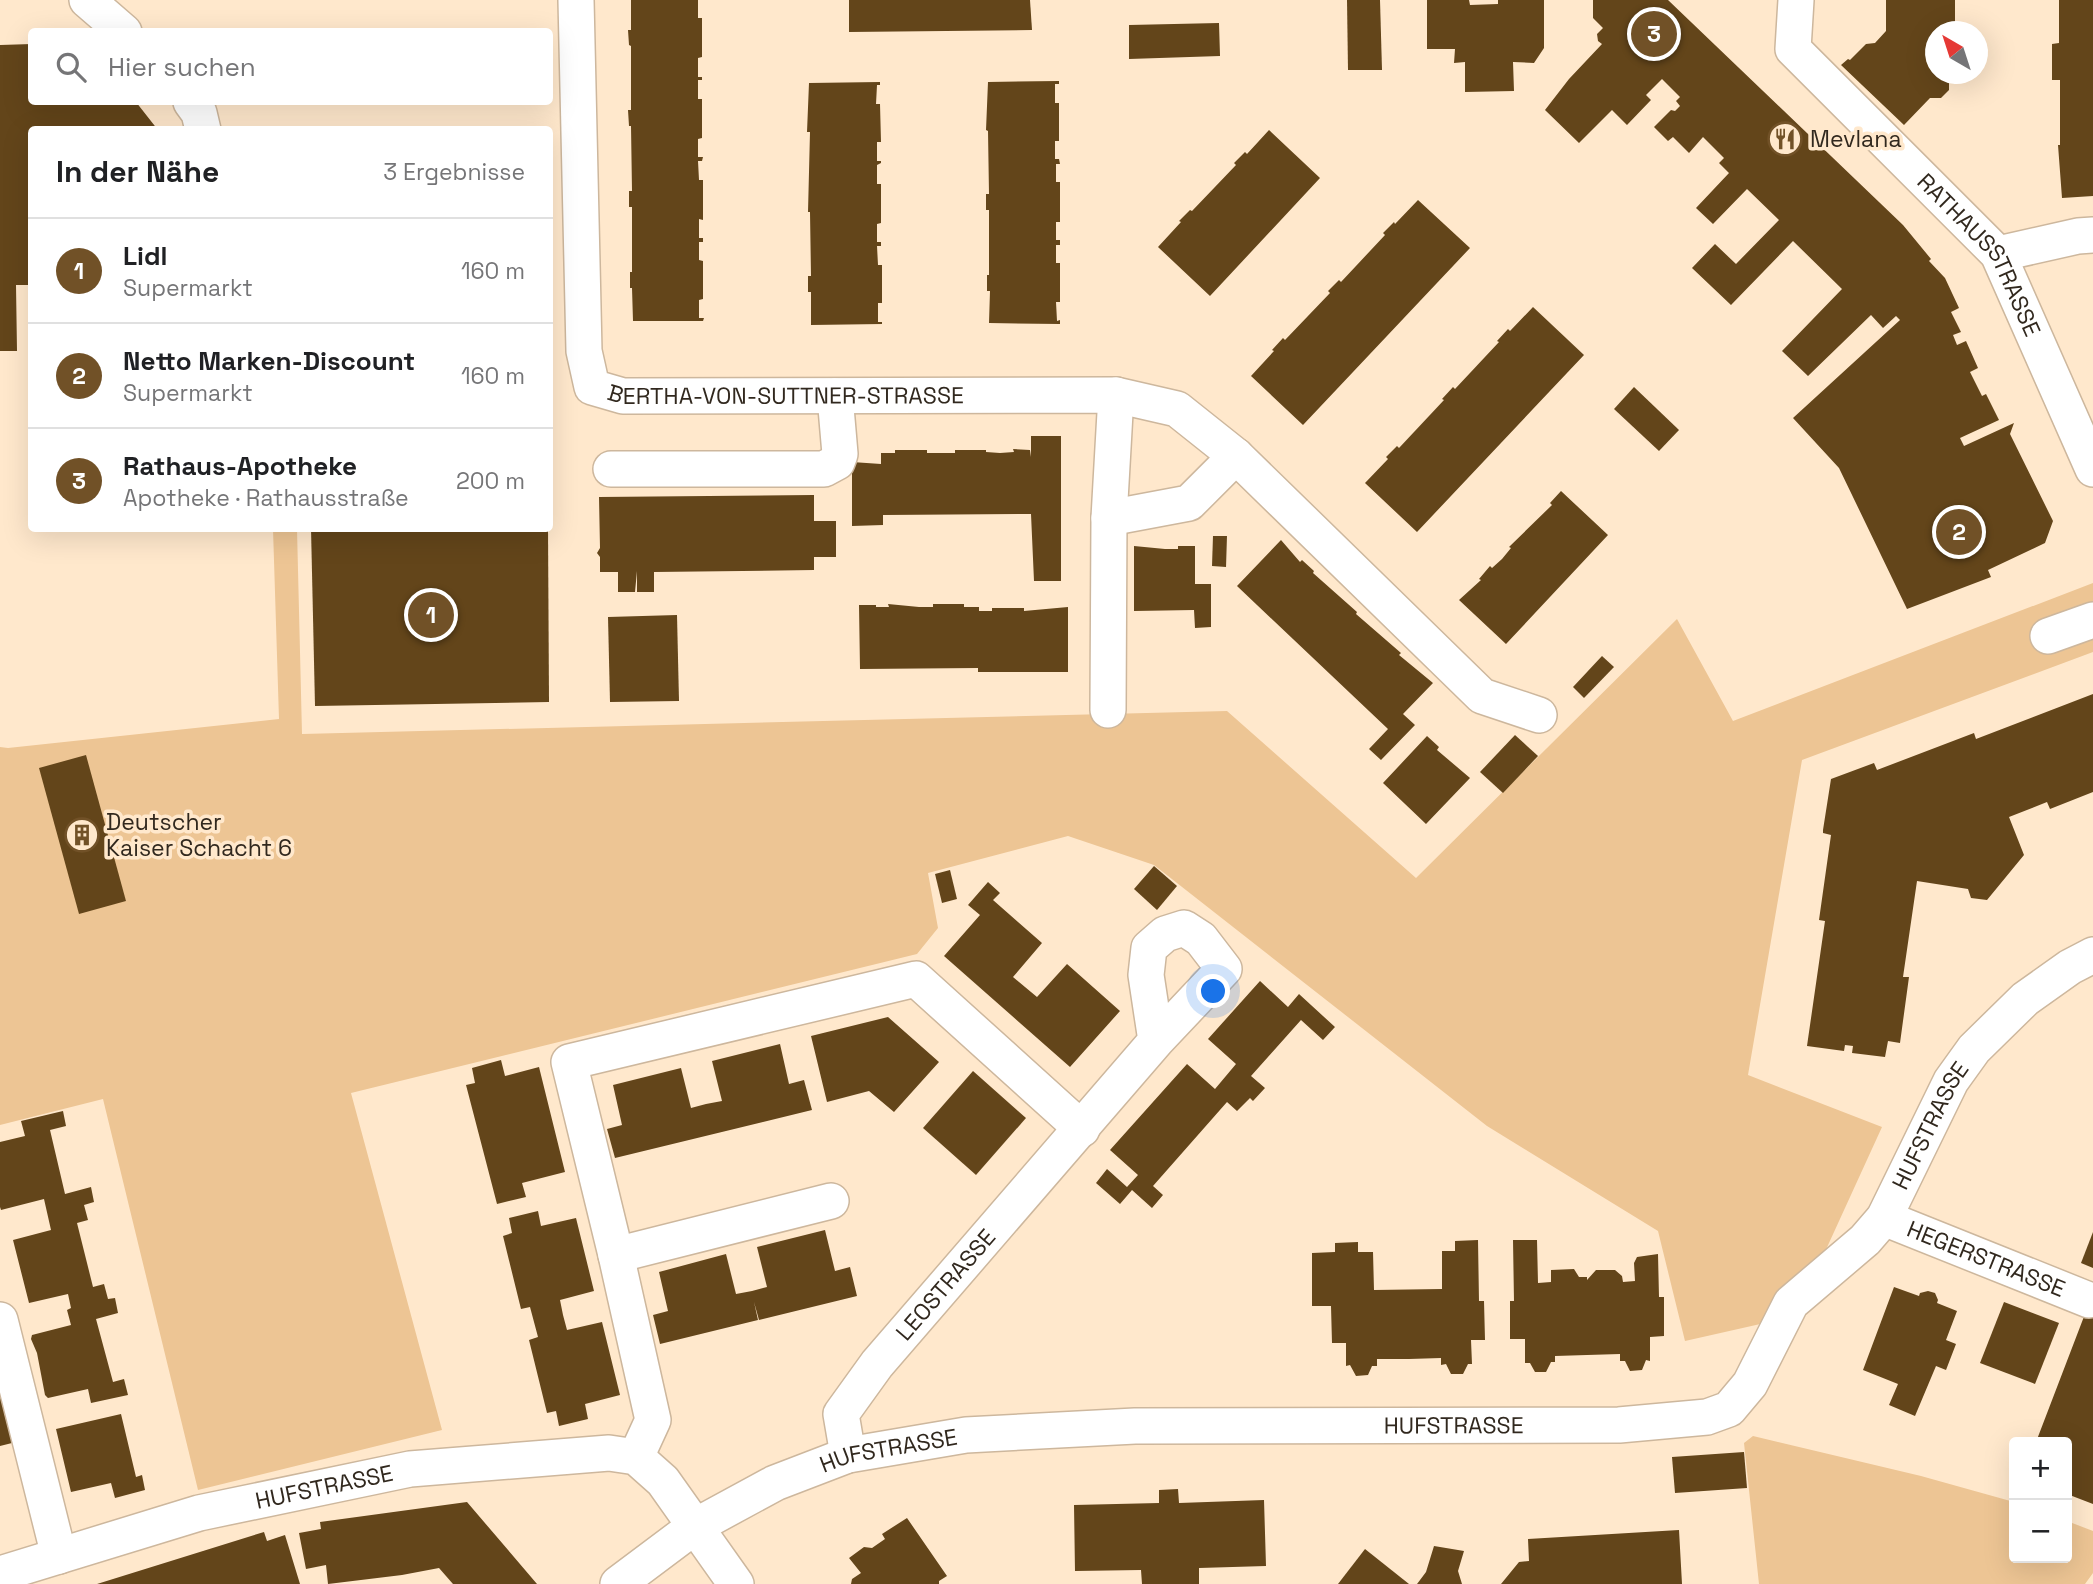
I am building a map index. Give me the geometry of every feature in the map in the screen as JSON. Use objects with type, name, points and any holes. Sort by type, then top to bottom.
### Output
[{"type":"street","points":[[87,0],[119,28]]},
{"type":"street","name":"BERTHA-VON-SUTTNER-STRASSE","points":[[576,0],[584,351],[592,387],[623,396],[1116,395],[1177,409],[1236,456],[1482,696],[1539,715]]},
{"type":"street","name":"RATHAUSSTRASSE","points":[[1796,0],[1793,49],[1998,254],[2093,469]]},
{"type":"street","points":[[193,105],[199,113],[202,126]]},
{"type":"street","points":[[1998,254],[2093,235]]},
{"type":"street","points":[[1108,710],[1109,518],[1116,395]]},
{"type":"street","points":[[611,469],[824,469],[837,462],[840,454],[835,396]]},
{"type":"street","points":[[1109,518],[1189,503],[1236,456]]},
{"type":"street","points":[[2048,636],[2093,620]]},
{"type":"street","name":"HUFSTRASSE","points":[[618,1584],[694,1527],[775,1483],[848,1455],[966,1435],[1135,1426],[1619,1425],[1707,1417],[1729,1409],[1750,1384],[1791,1303],[1865,1240],[1885,1218],[1951,1081],[1974,1049],[2025,999],[2070,967],[2093,955]]},
{"type":"street","points":[[736,1584],[663,1481],[636,1457],[653,1420],[569,1062],[916,979],[1082,1129]]},
{"type":"street","name":"LEOSTRASSE","points":[[848,1455],[841,1414],[877,1364],[1156,1041]]},
{"type":"street","points":[[616,1255],[831,1201]]},
{"type":"street","name":"HEGERSTRASSE","points":[[1885,1218],[2089,1300]]},
{"type":"street","points":[[0,1320],[59,1556]]},
{"type":"street","name":"HUFSTRASSE","points":[[0,1574],[200,1513],[410,1469],[610,1453],[636,1457]]},
{"type":"shaded area","points":[[273,532],[297,532],[302,734],[1227,711],[1416,878],[1677,619],[1733,721],[2093,583],[2093,652],[1802,760],[1748,1075],[1882,1127],[1813,1278],[1778,1320],[1685,1341],[1658,1231],[1487,1126],[1154,865],[1068,836],[928,873],[938,928],[917,954],[351,1093],[442,1430],[198,1490],[103,1099],[0,1125],[0,747],[279,719]]},
{"type":"shaded area","points":[[1753,1436],[1921,1476],[2009,1501],[2009,1563],[2072,1563],[2072,1523],[2093,1531],[2093,1573],[2085,1584],[1759,1584],[1744,1443]]},
{"type":"building","points":[[631,0],[698,0],[698,18],[702,18],[702,57],[698,58],[698,77],[702,77],[702,80],[698,80],[698,99],[702,99],[702,138],[698,139],[698,157],[703,157],[702,161],[698,161],[699,180],[703,180],[703,220],[699,219],[699,238],[703,238],[703,242],[699,242],[699,260],[703,261],[703,299],[699,300],[699,318],[704,318],[703,321],[633,321],[630,288],[632,207],[629,207],[629,191],[632,191],[631,126],[628,110],[631,110],[631,46],[628,30],[631,30]]},
{"type":"building","points":[[849,0],[1030,0],[1032,30],[849,32]]},
{"type":"building","points":[[1347,0],[1380,0],[1382,70],[1348,70]]},
{"type":"building","points":[[1427,0],[1469,0],[1470,5],[1498,4],[1498,0],[1544,0],[1544,48],[1534,63],[1513,62],[1514,91],[1465,92],[1465,62],[1454,63],[1455,49],[1427,49]]},
{"type":"building","points":[[1593,0],[1668,0],[1903,225],[1945,278],[1959,308],[1951,312],[1961,332],[1953,335],[1957,345],[1966,341],[1978,368],[1970,372],[1982,396],[1986,394],[1999,420],[1960,438],[1964,446],[2014,423],[2010,434],[2053,521],[2045,543],[1988,570],[1991,577],[1907,609],[1839,468],[1793,418],[1900,320],[1896,316],[1883,328],[1871,315],[1808,376],[1782,351],[1842,289],[1793,241],[1731,305],[1692,268],[1715,244],[1736,264],[1779,220],[1747,189],[1713,224],[1696,208],[1729,173],[1719,163],[1724,158],[1703,137],[1689,153],[1673,137],[1668,141],[1654,127],[1671,110],[1675,111],[1680,106],[1676,101],[1680,97],[1662,79],[1646,95],[1651,100],[1627,125],[1612,110],[1579,143],[1545,110],[1602,44],[1598,41],[1597,34],[1603,28],[1593,18]]},
{"type":"building","points":[[1886,0],[1955,0],[1955,21],[1925,21],[1925,84],[1949,84],[1949,90],[1941,98],[1930,98],[1904,125],[1841,65],[1866,44],[1875,43],[1886,31]]},
{"type":"building","points":[[2059,0],[2093,0],[2093,196],[2062,198],[2058,145],[2060,80],[2052,80],[2052,44],[2059,43]]},
{"type":"building","points":[[1219,23],[1220,56],[1129,59],[1129,25]]},
{"type":"building","points":[[28,44],[28,105],[138,105],[155,126],[28,126],[28,285],[16,285],[17,351],[0,351],[0,45]]},
{"type":"building","points":[[1059,81],[1059,84],[1055,84],[1055,103],[1059,103],[1059,141],[1055,141],[1055,159],[1059,159],[1060,164],[1056,164],[1056,182],[1060,182],[1060,222],[1056,222],[1056,240],[1060,240],[1060,245],[1056,245],[1056,263],[1060,263],[1060,302],[1056,302],[1057,321],[1060,320],[1060,324],[989,323],[989,210],[986,210],[986,194],[989,194],[986,130],[988,82]]},
{"type":"building","points":[[880,82],[880,85],[877,85],[876,104],[880,104],[881,142],[877,142],[877,161],[881,163],[877,165],[877,184],[881,184],[881,223],[877,224],[877,242],[881,242],[881,246],[877,246],[878,265],[882,265],[882,303],[878,303],[878,322],[882,324],[811,325],[811,292],[808,292],[808,276],[811,276],[808,212],[810,132],[807,132],[809,83]]},
{"type":"building","points":[[1269,130],[1320,178],[1210,296],[1158,247],[1181,222],[1179,221],[1236,165],[1234,163],[1245,152],[1247,154]]},
{"type":"building","points":[[1418,200],[1470,248],[1303,425],[1251,376],[1283,338],[1285,340],[1330,293],[1328,291],[1339,280],[1341,282],[1385,235],[1383,233]]},
{"type":"building","points":[[1533,307],[1584,355],[1417,532],[1365,483],[1388,459],[1386,457],[1397,446],[1399,448],[1453,387],[1455,389],[1499,342],[1497,341],[1508,329],[1510,331]]},
{"type":"building","points":[[1634,387],[1679,430],[1659,451],[1614,409]]},
{"type":"building","points":[[1031,436],[1061,436],[1061,581],[1034,581],[1031,514],[883,515],[883,525],[852,526],[852,462],[881,464],[881,453],[895,453],[895,450],[955,453],[955,450],[986,450],[1000,453],[1014,452],[1013,449],[1030,450],[1031,457]]},
{"type":"building","points":[[1561,491],[1608,535],[1506,644],[1459,600],[1481,580],[1479,579],[1490,566],[1492,568],[1502,559],[1511,548],[1509,547],[1552,505],[1550,503]]},
{"type":"building","points":[[814,495],[814,521],[836,521],[836,557],[814,557],[814,570],[654,572],[654,592],[637,592],[637,571],[635,592],[618,592],[618,572],[600,572],[600,557],[597,553],[600,548],[599,497]]},
{"type":"building","points":[[311,532],[548,532],[549,702],[315,706]]},
{"type":"building","points":[[1213,536],[1227,536],[1226,567],[1212,566]]},
{"type":"building","points":[[1281,540],[1300,562],[1302,560],[1357,612],[1356,614],[1401,653],[1399,655],[1433,683],[1403,714],[1415,725],[1381,760],[1369,749],[1388,729],[1237,586]]},
{"type":"building","points":[[1134,546],[1178,549],[1178,546],[1195,546],[1195,584],[1211,584],[1211,627],[1195,628],[1194,610],[1134,611]]},
{"type":"building","points":[[888,604],[933,607],[933,604],[964,604],[964,607],[979,607],[979,611],[992,611],[992,608],[1024,608],[1024,611],[1068,607],[1068,672],[978,672],[978,668],[860,669],[859,605],[889,607]]},
{"type":"building","points":[[677,615],[679,701],[610,702],[608,617]]},
{"type":"building","points":[[1602,656],[1614,667],[1584,698],[1573,687]]},
{"type":"building","points":[[2093,694],[2093,792],[2050,809],[2047,802],[2009,817],[2024,855],[1987,900],[1971,898],[1968,889],[1917,881],[1903,977],[1909,977],[1900,1043],[1888,1041],[1885,1057],[1852,1053],[1853,1046],[1845,1045],[1844,1051],[1807,1046],[1825,921],[1819,920],[1831,835],[1823,833],[1823,830],[1831,779],[1874,763],[1877,770],[1974,733],[1976,739]]},
{"type":"building","points":[[1515,735],[1538,756],[1503,793],[1480,772]]},
{"type":"building","points":[[1427,736],[1439,747],[1437,750],[1470,778],[1426,824],[1383,783]]},
{"type":"building","name":"Deutscher Kaiser Schacht 6","points":[[86,755],[126,901],[79,914],[39,768]]},
{"type":"building","points":[[1154,866],[1177,886],[1157,910],[1134,889]]},
{"type":"building","points":[[950,870],[957,899],[942,903],[935,874]]},
{"type":"building","points":[[988,882],[1000,893],[993,900],[1042,943],[1013,977],[1037,997],[1067,964],[1120,1011],[1070,1067],[944,956],[980,915],[968,905]]},
{"type":"building","points":[[1260,981],[1288,1007],[1299,994],[1335,1027],[1323,1040],[1301,1020],[1251,1076],[1265,1088],[1253,1101],[1250,1098],[1237,1111],[1227,1102],[1153,1186],[1163,1195],[1152,1208],[1132,1190],[1120,1204],[1096,1183],[1107,1169],[1127,1187],[1138,1175],[1110,1150],[1187,1064],[1215,1089],[1236,1064],[1208,1039]]},
{"type":"building","points":[[888,1017],[939,1062],[894,1112],[869,1091],[827,1102],[811,1036]]},
{"type":"building","points":[[780,1044],[789,1084],[804,1080],[812,1110],[615,1158],[607,1129],[622,1125],[613,1085],[681,1068],[691,1108],[722,1101],[712,1061]]},
{"type":"building","points":[[501,1060],[505,1076],[539,1067],[565,1172],[522,1183],[526,1197],[497,1204],[466,1085],[475,1083],[472,1068]]},
{"type":"building","points":[[973,1071],[1026,1118],[976,1175],[923,1128]]},
{"type":"building","points":[[63,1111],[66,1126],[50,1130],[65,1194],[91,1187],[94,1202],[84,1205],[88,1220],[77,1223],[93,1287],[104,1284],[108,1299],[115,1298],[118,1313],[96,1319],[113,1382],[124,1379],[128,1395],[91,1403],[88,1389],[48,1398],[45,1395],[37,1353],[31,1339],[32,1335],[71,1325],[67,1310],[71,1308],[68,1294],[29,1303],[13,1240],[51,1230],[44,1199],[1,1210],[0,1207],[0,1142],[25,1136],[21,1121]]},
{"type":"building","points":[[538,1211],[541,1226],[576,1218],[594,1291],[560,1300],[563,1315],[567,1330],[602,1322],[620,1395],[585,1404],[588,1419],[559,1426],[556,1411],[547,1413],[529,1340],[538,1337],[530,1307],[521,1309],[503,1236],[512,1233],[509,1218]]},
{"type":"building","points":[[825,1230],[835,1271],[850,1267],[857,1296],[759,1320],[754,1302],[758,1320],[660,1344],[653,1315],[668,1311],[659,1272],[726,1254],[736,1294],[752,1291],[767,1287],[757,1247]]},
{"type":"building","points":[[2093,1232],[2093,1268],[2081,1263]]},
{"type":"building","points":[[1478,1240],[1479,1301],[1484,1301],[1485,1340],[1471,1340],[1472,1364],[1468,1364],[1463,1374],[1451,1374],[1446,1364],[1441,1365],[1441,1358],[1377,1359],[1377,1366],[1372,1366],[1368,1375],[1356,1376],[1350,1365],[1346,1366],[1346,1343],[1332,1343],[1331,1306],[1312,1306],[1312,1253],[1335,1252],[1335,1243],[1358,1242],[1358,1252],[1373,1252],[1374,1290],[1442,1289],[1442,1251],[1455,1251],[1455,1241]]},
{"type":"building","points":[[1513,1240],[1537,1240],[1538,1283],[1551,1282],[1551,1270],[1574,1269],[1579,1277],[1587,1277],[1587,1280],[1596,1270],[1615,1270],[1622,1276],[1623,1282],[1635,1281],[1634,1263],[1637,1257],[1658,1254],[1659,1297],[1664,1297],[1664,1336],[1650,1337],[1650,1361],[1646,1360],[1642,1370],[1630,1371],[1625,1361],[1620,1361],[1620,1354],[1555,1356],[1555,1362],[1551,1362],[1546,1372],[1535,1372],[1530,1363],[1525,1363],[1525,1339],[1510,1339],[1510,1301],[1514,1301]]},
{"type":"building","points":[[1894,1287],[1919,1296],[1920,1293],[1928,1291],[1935,1293],[1937,1303],[1957,1311],[1946,1340],[1956,1344],[1946,1370],[1936,1366],[1915,1416],[1889,1405],[1898,1384],[1863,1370]]},
{"type":"building","points":[[2093,1293],[2093,1504],[2072,1496],[2072,1437],[2038,1437]]},
{"type":"building","points":[[2004,1302],[2059,1323],[2035,1384],[1980,1363]]},
{"type":"building","points":[[0,1382],[11,1410],[4,1412],[12,1443],[0,1446]]},
{"type":"building","points":[[121,1414],[136,1477],[142,1475],[145,1490],[115,1498],[111,1483],[71,1492],[56,1429]]},
{"type":"building","points":[[1744,1452],[1747,1488],[1675,1493],[1672,1457]]},
{"type":"building","points":[[1178,1489],[1179,1503],[1264,1500],[1266,1566],[1199,1568],[1199,1584],[1142,1584],[1141,1570],[1075,1571],[1074,1505],[1159,1503],[1159,1490]]},
{"type":"building","points":[[467,1502],[537,1584],[453,1584],[439,1568],[328,1584],[326,1565],[306,1569],[299,1533],[321,1529],[320,1522]]},
{"type":"building","points":[[907,1518],[947,1576],[939,1581],[939,1584],[851,1584],[852,1579],[861,1573],[849,1558],[864,1547],[872,1548],[885,1539],[882,1534]]},
{"type":"building","points":[[1679,1530],[1682,1584],[1501,1584],[1519,1562],[1529,1561],[1528,1539]]},
{"type":"building","points":[[264,1532],[267,1541],[285,1535],[300,1584],[97,1584]]},
{"type":"building","points":[[1434,1546],[1464,1551],[1458,1571],[1462,1584],[1417,1584],[1426,1572]]},
{"type":"building","points":[[1365,1549],[1409,1584],[1338,1584]]},
{"type":"place","name":"Rathaus-Apotheke","points":[[1654,34]]},
{"type":"place","name":"Mevlana","points":[[1785,139]]},
{"type":"place","name":"Netto Marken-Discount","points":[[1959,532]]},
{"type":"place","name":"Lidl","points":[[431,615]]},
{"type":"place","name":"Deutscher Kaiser Schacht 6","points":[[82,835]]}]
